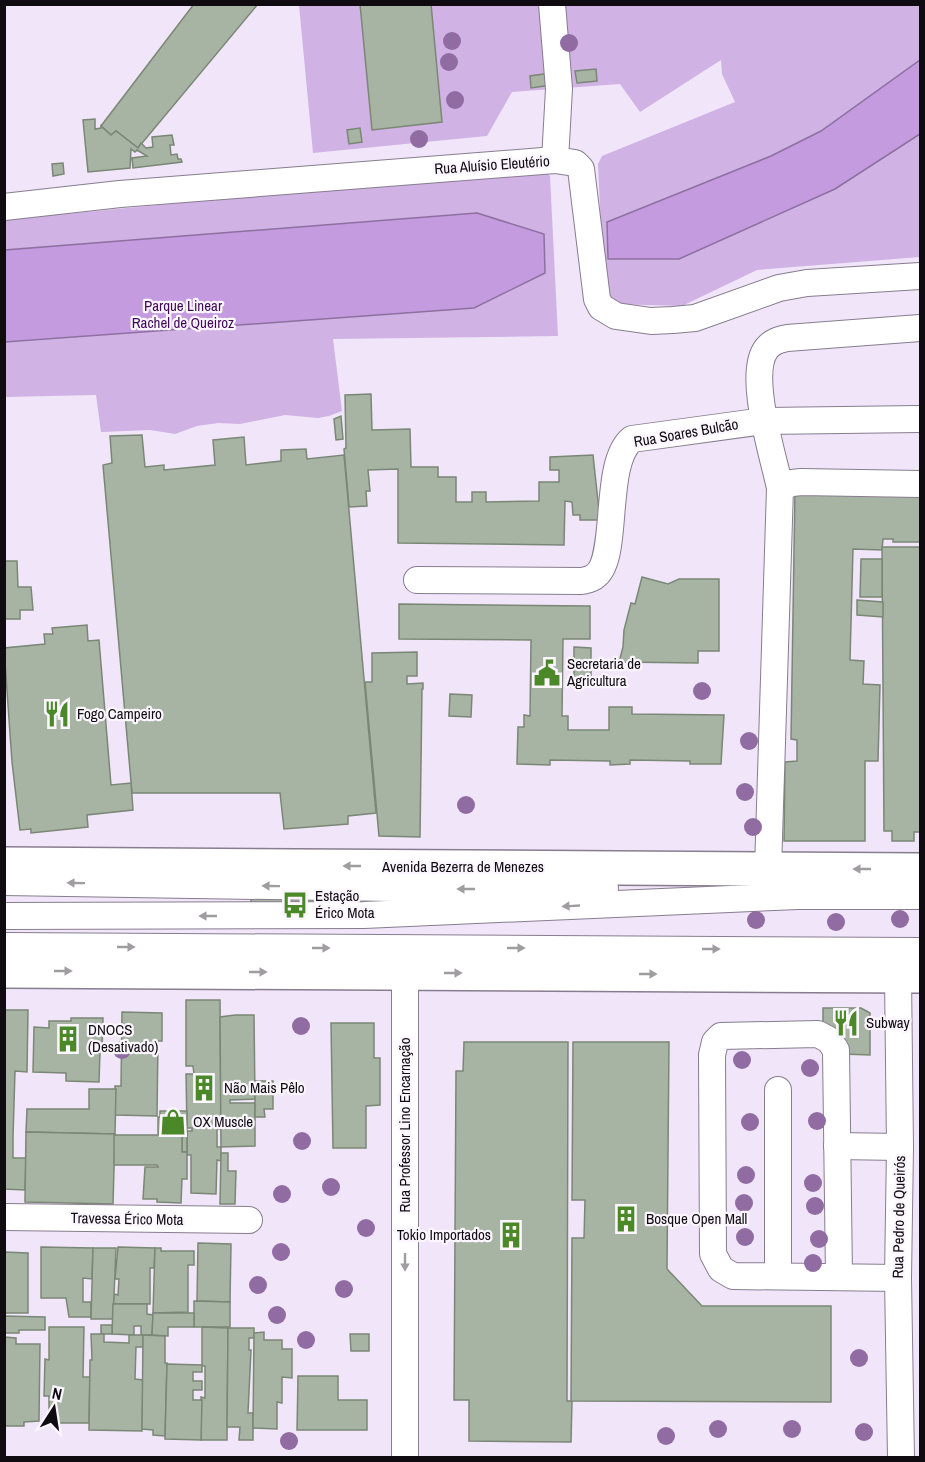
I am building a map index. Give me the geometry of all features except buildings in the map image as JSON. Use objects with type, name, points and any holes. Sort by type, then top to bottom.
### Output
[{"type":"main road","name":"Avenida Bezerra de Menezes","points":[[4,864],[921,870]]},
{"type":"main road","points":[[4,971],[909,976]]},
{"type":"street","points":[[552,4],[559,89],[555,160]]},
{"type":"street","name":"Rua Aluísio Eleutério","points":[[4,207],[120,194],[555,160],[575,163],[581,169],[597,299],[601,307],[616,316],[651,321],[695,318],[779,288],[921,276]]},
{"type":"street","points":[[768,868],[780,488],[764,421],[759,372],[761,359],[766,349],[774,342],[788,338],[921,328]]},
{"type":"street","name":"Rua Soares Bulcão","points":[[417,580],[582,581],[596,576],[603,566],[617,465],[626,444],[632,439],[764,421],[921,418]]},
{"type":"street","points":[[780,488],[792,483],[921,484]]},
{"type":"street","name":"Avenida Bezerra de Menezes","points":[[4,882],[456,889],[643,888],[798,896]]},
{"type":"street","name":"Avenida Bezerra de Menezes","points":[[4,916],[364,915],[798,896],[921,896]]},
{"type":"street","points":[[4,946],[921,951]]},
{"type":"street","name":"Rua Professor Lino Encarnação","points":[[405,973],[405,1458]]},
{"type":"street","name":"Rua Pedro de Queirós","points":[[901,1458],[898,1278],[900,1147],[909,976]]},
{"type":"street","points":[[840,1277],[836,1050],[829,1040],[818,1034],[721,1036],[715,1042],[712,1055],[713,1254],[721,1269],[733,1276],[898,1278]]},
{"type":"street","points":[[778,1090],[778,1276]]},
{"type":"street","points":[[837,1146],[900,1147]]},
{"type":"street","name":"Travessa Érico Mota","points":[[4,1216],[249,1221]]},
{"type":"green space","points":[[299,5],[920,5],[920,257],[757,270],[682,306],[611,304],[604,293],[598,164],[602,156],[735,102],[722,74],[721,60],[640,112],[620,84],[512,92],[487,136],[313,153]]},
{"type":"green space","name":"Parque Linear Rachel de Queiroz","points":[[537,168],[550,176],[558,336],[333,339],[342,411],[318,418],[285,415],[240,424],[218,423],[197,426],[175,434],[150,430],[101,432],[96,395],[5,397],[4,220]]},
{"type":"shaded area","points":[[920,60],[920,134],[835,189],[679,259],[608,259],[607,222],[771,156],[821,131]]},
{"type":"shaded area","points":[[477,213],[544,234],[545,273],[474,308],[5,342],[5,250]]},
{"type":"place","name":"Secretaria de Agricultura","points":[[547,673]]},
{"type":"place","name":"Fogo Campeiro","points":[[57,714]]},
{"type":"place","name":"Estação Érico Mota","points":[[295,905]]},
{"type":"place","name":"Subway","points":[[846,1023]]},
{"type":"place","name":"DNOCS (Desativado)","points":[[68,1039]]},
{"type":"place","name":"Não Mais Pêlo","points":[[204,1088]]},
{"type":"place","name":"OX Muscle","points":[[173,1122]]},
{"type":"place","name":"Bosque Open Mall","points":[[626,1219]]},
{"type":"place","name":"Tokio Importados","points":[[511,1235]]}]
